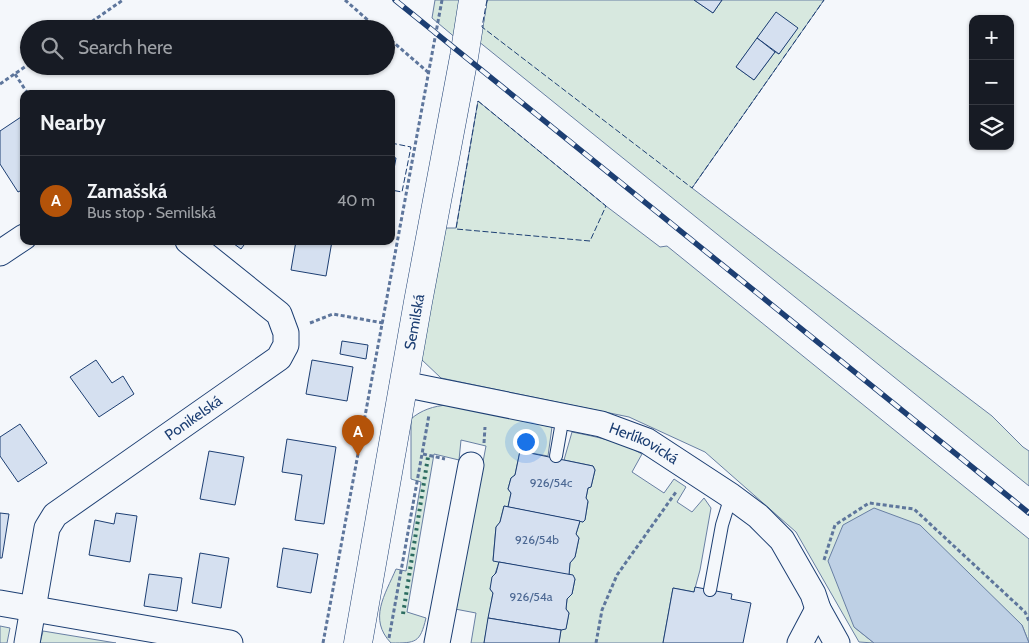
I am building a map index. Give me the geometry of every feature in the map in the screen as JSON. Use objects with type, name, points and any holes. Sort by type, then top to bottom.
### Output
[{"type":"street","name":"Semilská","points":[[358,643],[473,0]]},
{"type":"street","points":[[0,253],[20,240]]},
{"type":"street","points":[[193,245],[278,314],[286,333]]},
{"type":"street","name":"Ponikelská","points":[[27,643],[47,528],[54,515],[279,358],[286,345],[286,333]]},
{"type":"street","name":"Herlíkovická","points":[[403,384],[601,424],[647,441],[731,496],[758,516],[782,540],[837,643]]},
{"type":"street","points":[[438,643],[471,465]]},
{"type":"street","points":[[800,643],[816,601]]},
{"type":"street","points":[[0,603],[230,643]]},
{"type":"lane","points":[[556,456],[563,416]]},
{"type":"lane","points":[[710,590],[722,526],[731,496]]},
{"type":"path","points":[[94,20],[123,0]]},
{"type":"path","points":[[345,0],[368,20]]},
{"type":"path","points":[[324,643],[442,0]]},
{"type":"path","points":[[395,44],[429,74]]},
{"type":"path","points":[[0,84],[20,70]]},
{"type":"path","points":[[15,74],[25,90]]},
{"type":"path","points":[[286,333],[334,314],[382,322]]},
{"type":"path","points":[[388,643],[404,564],[433,390]]},
{"type":"path","points":[[596,643],[602,610],[617,575],[693,470]]},
{"type":"path","points":[[816,601],[835,526],[869,503],[914,508],[1025,612],[1029,621]]},
{"type":"shaded area","points":[[435,0],[463,0],[457,39],[432,18]]},
{"type":"shaded area","points":[[487,0],[694,0],[713,13],[722,0],[824,0],[692,188],[992,416],[1029,451],[1029,486],[478,41]],"holes":[[[776,13],[797,28],[779,54],[775,52],[754,80],[736,67]]]},
{"type":"shaded area","points":[[478,101],[606,206],[660,247],[667,246],[1029,539],[1029,643],[1022,625],[854,627],[874,643],[859,642],[796,532],[705,452],[629,417],[441,378],[421,359],[445,228],[456,228]]},
{"type":"shaded area","points":[[447,405],[552,427],[548,456],[520,451],[515,475],[511,478],[508,489],[511,493],[508,507],[504,506],[500,522],[496,527],[493,560],[499,562],[490,589],[493,593],[484,643],[471,643],[476,613],[455,609],[486,446],[461,440],[459,460],[434,454],[407,612],[426,618],[422,632],[416,640],[406,643],[391,643],[384,634],[381,625],[381,607],[396,569],[406,571],[421,482],[411,479],[411,419],[428,409]]},
{"type":"shaded area","points":[[572,432],[616,443],[642,454],[632,472],[664,493],[674,479],[686,487],[677,502],[692,512],[704,498],[711,508],[700,570],[694,592],[673,588],[663,643],[559,643],[561,630],[566,628],[569,613],[566,609],[567,599],[572,594],[575,579],[569,575],[570,563],[575,557],[579,538],[576,534],[580,521],[583,522],[585,519],[588,488],[591,487],[595,470],[593,466],[564,460]]},
{"type":"shaded area","points":[[0,626],[10,628],[7,643],[0,643]]},
{"type":"shaded area","points":[[43,631],[116,643],[40,643]]},
{"type":"water","points":[[874,508],[920,525],[1022,625],[1029,643],[874,643],[854,627],[828,561],[843,525]]},
{"type":"building","points":[[694,0],[722,0],[713,13]]},
{"type":"building","points":[[776,12],[798,28],[779,54],[757,38]]},
{"type":"building","points":[[757,38],[775,52],[754,80],[736,67]]},
{"type":"building","points":[[20,118],[20,191],[18,192],[0,164],[0,131]]},
{"type":"building","points":[[236,245],[244,245],[241,249]]},
{"type":"building","points":[[295,245],[331,245],[326,276],[291,270]]},
{"type":"building","points":[[342,341],[368,345],[366,359],[340,354]]},
{"type":"building","points":[[96,360],[112,383],[123,376],[134,394],[99,417],[70,377]]},
{"type":"building","points":[[312,360],[353,367],[347,401],[306,394]]},
{"type":"building","points":[[20,424],[47,463],[18,482],[0,456],[0,437]]},
{"type":"building","points":[[287,439],[336,447],[324,524],[295,520],[302,475],[282,472]]},
{"type":"building","points":[[209,451],[244,457],[235,505],[200,499]]},
{"type":"building","points":[[520,451],[593,466],[595,470],[591,487],[588,488],[586,498],[588,501],[583,522],[508,507],[511,493],[508,489],[511,478],[515,475]]},
{"type":"building","points":[[504,506],[580,521],[576,534],[579,538],[575,557],[570,563],[569,575],[493,561],[496,527],[500,522]]},
{"type":"building","points":[[0,513],[9,514],[2,558],[0,558]]},
{"type":"building","points":[[116,513],[137,516],[130,562],[89,555],[95,520],[114,524]]},
{"type":"building","points":[[283,548],[318,554],[311,593],[277,587]]},
{"type":"building","points":[[200,553],[229,558],[221,608],[192,603]]},
{"type":"building","points":[[499,562],[573,575],[575,579],[572,594],[567,599],[566,609],[569,613],[566,629],[561,630],[488,618],[493,593],[490,589],[492,577],[496,573]]},
{"type":"building","points":[[149,574],[182,578],[177,611],[144,606]]},
{"type":"building","points":[[695,587],[732,594],[731,599],[751,603],[743,643],[663,643],[673,588],[694,592]]},
{"type":"building","points":[[488,618],[561,630],[559,643],[484,643]]},
{"type":"railway","points":[[395,0],[1029,513]]},
{"type":"hedge","points":[[403,614],[428,457]]},
{"type":"fence","points":[[487,0],[482,27],[692,188],[824,0]]},
{"type":"fence","points":[[478,101],[606,206],[590,241],[456,229],[478,101]]},
{"type":"fence","points":[[395,144],[411,147],[402,192],[395,191]]},
{"type":"place","name":"Zamašská","points":[[358,456]]}]
